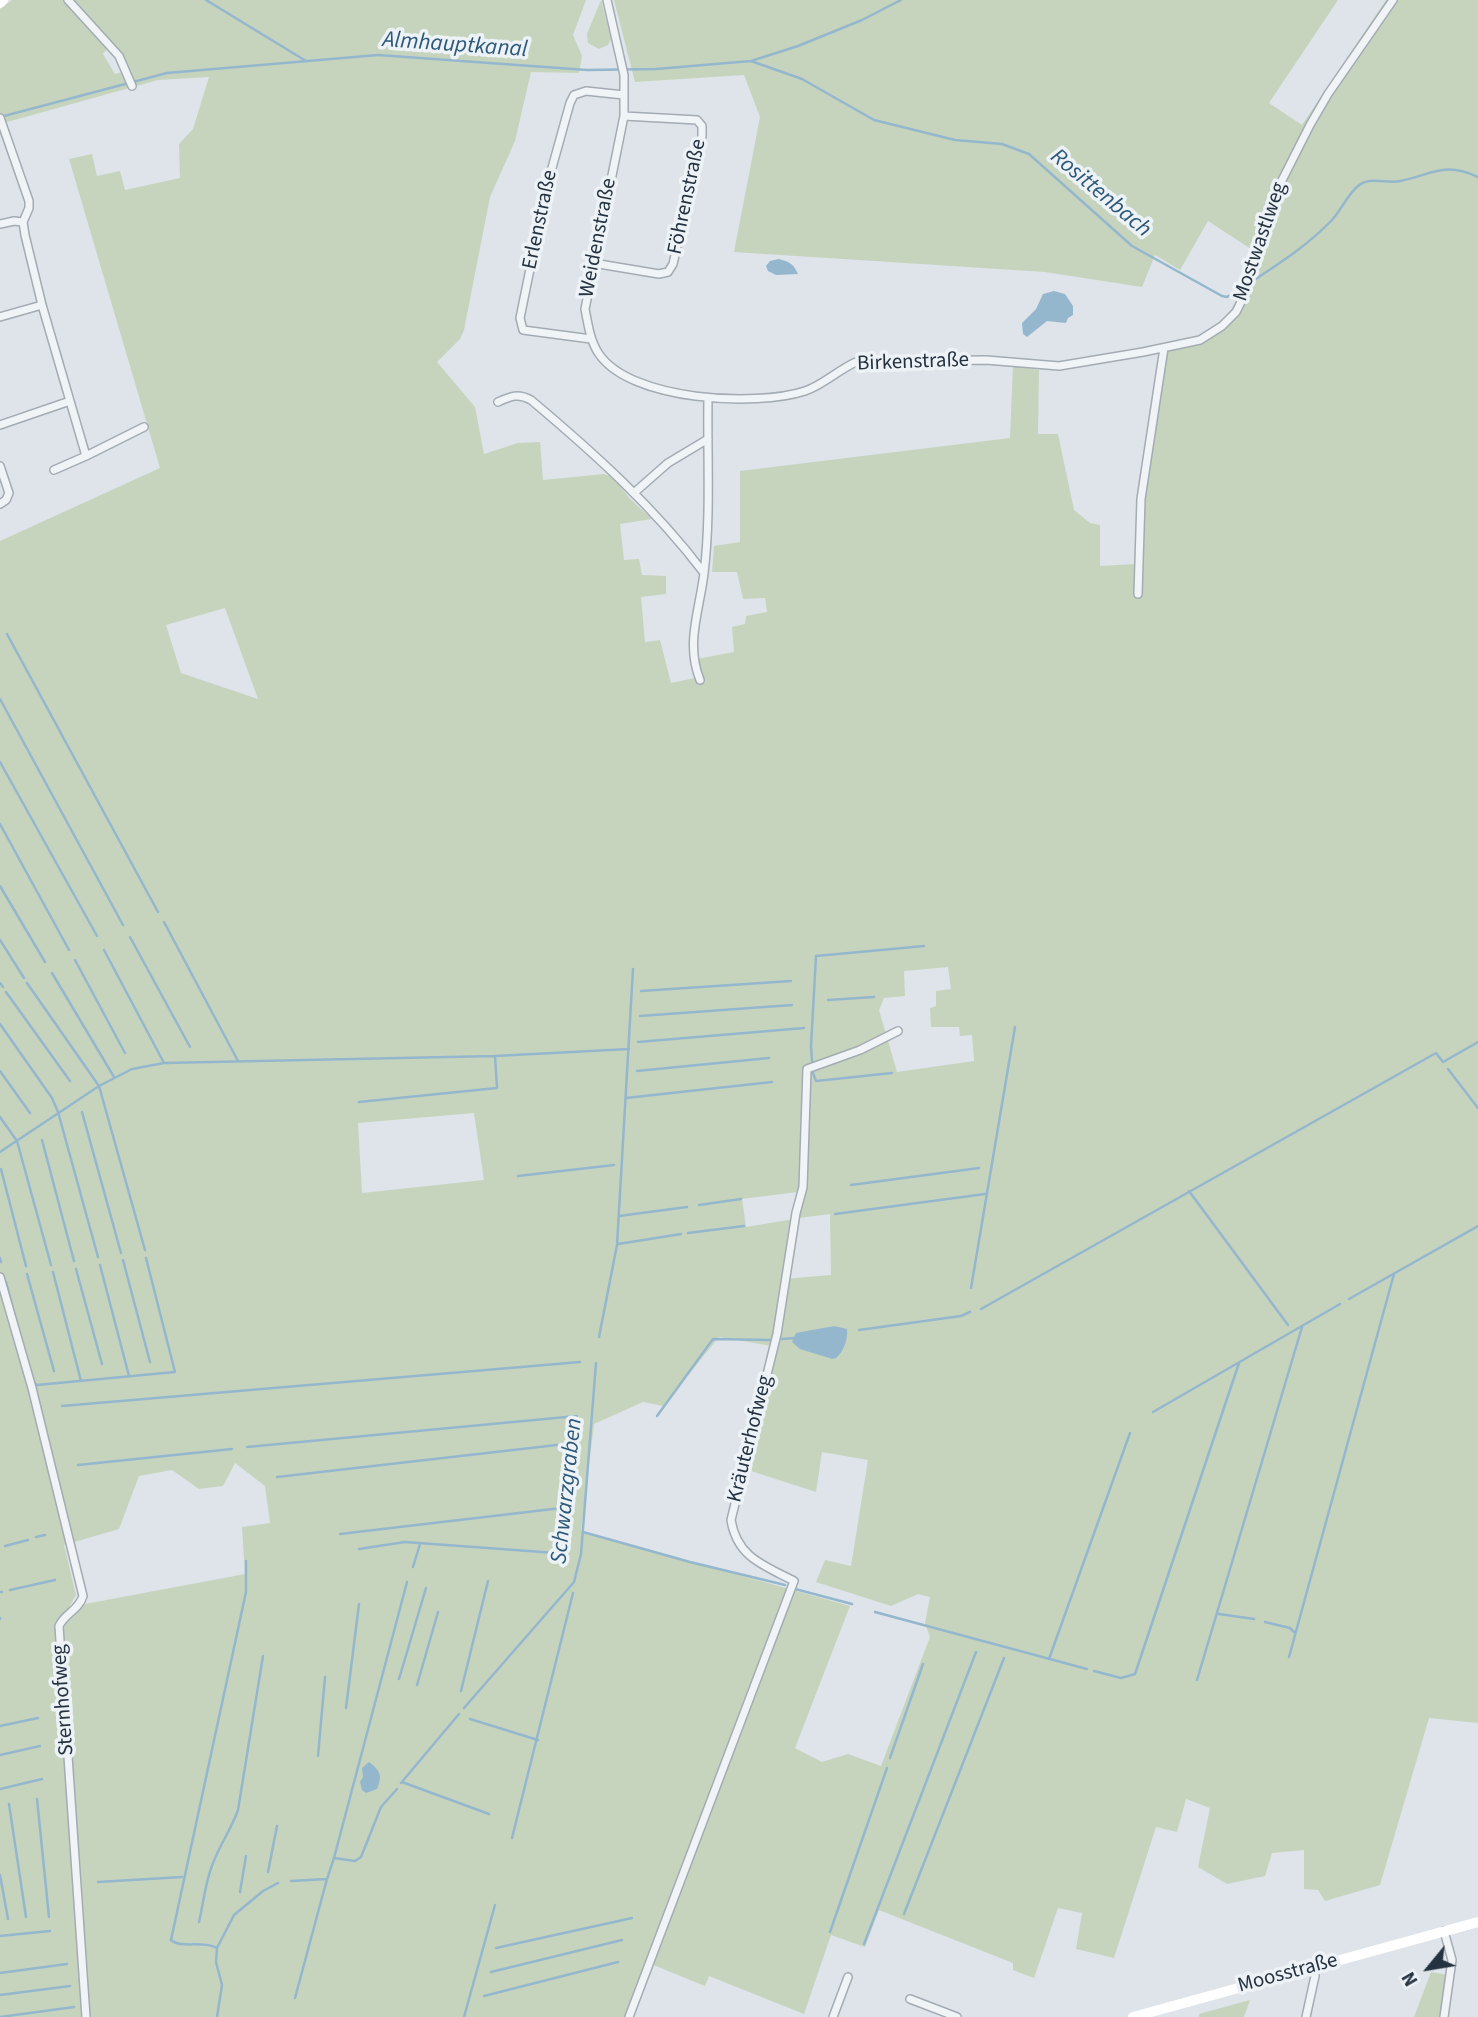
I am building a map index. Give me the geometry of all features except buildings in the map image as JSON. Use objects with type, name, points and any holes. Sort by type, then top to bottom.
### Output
[{"type":"street","points":[[68,0],[111,46],[131,82]]},
{"type":"street","name":"Weidenstraße","points":[[607,0],[624,75],[624,116],[585,309],[591,339],[599,355],[616,373],[663,390],[708,398]]},
{"type":"street","name":"Mostwastlweg","points":[[1164,348],[1200,340],[1222,326],[1236,312],[1249,281],[1256,247],[1280,182],[1328,94],[1393,0]]},
{"type":"street","name":"Erlenstraße","points":[[591,339],[523,330],[520,318],[547,186],[570,103],[574,95],[586,91],[624,95]]},
{"type":"street","name":"Föhrenstraße","points":[[593,263],[659,274],[668,272],[673,264],[702,136],[702,126],[698,120],[624,116]]},
{"type":"street","points":[[2,125],[29,201],[23,222],[42,305],[86,456]]},
{"type":"street","points":[[0,224],[23,222]]},
{"type":"street","points":[[0,317],[42,305]]},
{"type":"street","points":[[1138,594],[1141,499],[1164,348]]},
{"type":"street","name":"Birkenstraße","points":[[708,398],[788,396],[809,390],[843,367],[856,362],[986,360],[1059,366],[1164,348]]},
{"type":"street","points":[[498,402],[521,395],[531,400],[593,451],[635,492],[704,573]]},
{"type":"street","points":[[700,680],[695,659],[694,633],[704,573],[708,398]]},
{"type":"street","points":[[0,425],[70,401]]},
{"type":"street","points":[[54,470],[144,427]]},
{"type":"street","points":[[635,492],[668,463],[708,439]]},
{"type":"street","points":[[0,466],[9,493],[6,500],[0,504]]},
{"type":"street","name":"Kräuterhofweg","points":[[629,2017],[794,1581],[756,1561],[745,1552],[733,1534],[731,1520],[777,1334],[796,1213],[803,1187],[807,1069],[860,1050],[898,1031]]},
{"type":"street","name":"Sternhofweg","points":[[0,1277],[32,1388],[83,1596],[81,1604],[63,1617],[59,1626],[86,2017]]},
{"type":"street","name":"Moosstraße","points":[[1133,2017],[1478,1922]]},
{"type":"street","points":[[1444,1931],[1452,1960],[1444,2017]]},
{"type":"street","points":[[1306,2017],[1315,1976],[1314,1967]]},
{"type":"street","points":[[833,2017],[848,1977]]},
{"type":"street","points":[[911,1999],[957,2017]]},
{"type":"green space","points":[[12,0],[65,0],[108,48],[103,54],[115,74],[123,72],[124,75],[132,72],[112,42],[71,0],[586,0],[573,35],[582,56],[579,73],[531,72],[515,141],[490,197],[464,330],[460,339],[437,362],[475,407],[484,454],[518,443],[540,442],[543,480],[604,474],[613,477],[630,499],[652,519],[620,524],[624,560],[639,559],[642,575],[666,576],[666,594],[641,597],[645,642],[660,640],[671,683],[695,678],[697,659],[734,652],[732,627],[745,624],[746,616],[767,612],[765,598],[743,599],[737,572],[712,572],[714,546],[740,542],[740,471],[1010,438],[1013,366],[1039,370],[1038,434],[1058,434],[1074,510],[1090,523],[1100,525],[1100,566],[1135,564],[1137,504],[1160,360],[1160,344],[1193,338],[1208,331],[1228,314],[1240,291],[1251,249],[1208,221],[1180,270],[1155,255],[1142,287],[1045,272],[734,252],[760,117],[744,75],[635,82],[614,0],[1338,0],[1269,103],[1302,125],[1386,0],[1478,0],[1478,1723],[1429,1718],[1380,1885],[1325,1901],[1318,1890],[1304,1889],[1304,1850],[1272,1853],[1265,1876],[1227,1884],[1198,1867],[1210,1808],[1186,1799],[1177,1832],[1156,1827],[1114,1958],[1076,1949],[1082,1913],[1058,1908],[1034,1978],[1013,1970],[1013,1963],[879,1910],[865,1947],[831,1935],[804,2014],[709,1976],[705,1986],[646,1962],[625,2017],[0,2017],[0,541],[160,468],[69,159],[92,154],[97,176],[120,171],[125,190],[180,178],[179,144],[193,129],[209,77],[158,80],[0,124],[0,9]],"holes":[[[225,608],[258,699],[181,673],[166,625]],[[948,967],[951,989],[936,991],[936,1006],[930,1008],[931,1027],[959,1027],[960,1036],[972,1035],[974,1061],[897,1072],[879,1010],[884,998],[905,996],[904,971]],[[474,1113],[484,1180],[362,1193],[358,1123]],[[805,1191],[799,1218],[830,1214],[831,1275],[783,1279],[794,1219],[746,1227],[742,1199]],[[834,1326],[832,1359],[817,1354],[813,1331]],[[719,1337],[778,1347],[751,1471],[816,1492],[822,1452],[868,1460],[851,1566],[825,1560],[816,1582],[891,1606],[918,1594],[930,1597],[925,1623],[930,1637],[881,1766],[848,1754],[822,1762],[795,1748],[850,1606],[581,1531],[594,1424],[643,1402],[663,1406]],[[235,1463],[265,1486],[270,1523],[242,1527],[245,1574],[69,1607],[76,1595],[64,1545],[119,1529],[139,1476],[172,1470],[199,1489],[223,1486]]]},
{"type":"green space","points":[[601,0],[611,39],[608,45],[599,49],[588,43],[587,34]]},
{"type":"green space","points":[[1431,1972],[1448,1975],[1441,2017],[1414,2017]]},
{"type":"green space","points":[[1250,2000],[1244,2017],[1199,2017],[1199,2014]]},
{"type":"water","points":[[779,259],[792,264],[798,274],[776,275],[768,271],[766,266],[770,261]]},
{"type":"water","points":[[1054,291],[1065,294],[1073,306],[1073,315],[1066,323],[1047,321],[1027,337],[1023,334],[1022,323],[1036,309],[1043,294]]},
{"type":"water","points":[[834,1326],[847,1329],[845,1345],[836,1358],[800,1349],[792,1342],[796,1333]]},
{"type":"water","points":[[369,1762],[378,1771],[380,1780],[377,1789],[366,1793],[360,1782],[363,1777],[362,1768]]},
{"type":"waterway","points":[[206,0],[306,61]]},
{"type":"waterway","name":"Almhauptkanal","points":[[0,117],[167,73],[378,55],[587,70],[656,69],[751,61],[798,46],[862,20],[901,0]]},
{"type":"waterway","name":"Rosittenbach","points":[[751,61],[802,79],[874,120],[955,140],[1002,144],[1029,154],[1132,246],[1222,296],[1227,297],[1245,286]]},
{"type":"waterway","name":"Rosittenbach","points":[[1251,282],[1313,238],[1332,220],[1351,193],[1362,183],[1400,181],[1446,170],[1466,172],[1478,177]]},
{"type":"waterway","points":[[7,634],[158,912]]},
{"type":"waterway","points":[[0,699],[123,925]]},
{"type":"waterway","points":[[0,762],[97,936]]},
{"type":"waterway","points":[[0,824],[69,950]]},
{"type":"waterway","points":[[0,886],[45,962]]},
{"type":"waterway","points":[[164,922],[238,1061]]},
{"type":"waterway","points":[[130,937],[190,1047]]},
{"type":"waterway","points":[[0,940],[24,978]]},
{"type":"waterway","points":[[812,1061],[816,956],[924,946]]},
{"type":"waterway","points":[[104,950],[164,1063]]},
{"type":"waterway","points":[[75,960],[125,1053]]},
{"type":"waterway","points":[[599,1337],[617,1245],[633,969]]},
{"type":"waterway","points":[[52,973],[114,1077]]},
{"type":"waterway","points":[[641,991],[791,981]]},
{"type":"waterway","points":[[0,983],[3,987]]},
{"type":"waterway","points":[[27,983],[99,1086],[145,1250]]},
{"type":"waterway","points":[[6,992],[70,1081]]},
{"type":"waterway","points":[[828,1000],[874,997]]},
{"type":"waterway","points":[[640,1016],[792,1005]]},
{"type":"waterway","points":[[0,1024],[52,1098],[58,1112],[98,1257]]},
{"type":"waterway","points":[[971,1288],[1015,1027]]},
{"type":"waterway","points":[[638,1042],[804,1028]]},
{"type":"waterway","points":[[981,1309],[1436,1053],[1443,1062],[1478,1042]]},
{"type":"waterway","points":[[0,1152],[99,1086],[132,1069],[164,1063],[495,1056],[629,1049]]},
{"type":"waterway","points":[[359,1102],[497,1088],[495,1056]]},
{"type":"waterway","points":[[637,1071],[769,1058]]},
{"type":"waterway","points":[[1448,1069],[1478,1108]]},
{"type":"waterway","points":[[0,1071],[30,1113]]},
{"type":"waterway","points":[[813,1073],[816,1081],[892,1073]]},
{"type":"waterway","points":[[626,1098],[772,1082]]},
{"type":"waterway","points":[[82,1112],[121,1253]]},
{"type":"waterway","points":[[0,1117],[17,1141],[51,1265]]},
{"type":"waterway","points":[[42,1140],[74,1261]]},
{"type":"waterway","points":[[518,1176],[614,1165]]},
{"type":"waterway","points":[[851,1185],[979,1168]]},
{"type":"waterway","points":[[1,1169],[26,1266]]},
{"type":"waterway","points":[[1189,1191],[1288,1325]]},
{"type":"waterway","points":[[835,1214],[985,1194]]},
{"type":"waterway","points":[[699,1205],[741,1199]]},
{"type":"waterway","points":[[619,1216],[687,1207]]},
{"type":"waterway","points":[[688,1233],[744,1226]]},
{"type":"waterway","points":[[1349,1299],[1478,1226]]},
{"type":"waterway","points":[[618,1244],[681,1234]]},
{"type":"waterway","points":[[0,1258],[1,1262]]},
{"type":"waterway","points":[[32,1381],[37,1385],[175,1372],[146,1258]]},
{"type":"waterway","points":[[123,1260],[150,1362]]},
{"type":"waterway","points":[[100,1265],[129,1376]]},
{"type":"waterway","points":[[76,1269],[102,1364]]},
{"type":"waterway","points":[[53,1272],[81,1381]]},
{"type":"waterway","points":[[27,1274],[54,1371]]},
{"type":"waterway","points":[[1289,1657],[1394,1274]]},
{"type":"waterway","points":[[6,1282],[17,1324]]},
{"type":"waterway","points":[[1153,1412],[1340,1304]]},
{"type":"waterway","points":[[859,1330],[961,1316],[970,1312]]},
{"type":"waterway","points":[[1197,1680],[1302,1327]]},
{"type":"waterway","points":[[782,1339],[795,1338]]},
{"type":"waterway","points":[[657,1416],[713,1339],[771,1340]]},
{"type":"waterway","points":[[62,1406],[580,1362]]},
{"type":"waterway","name":"Schwarzgraben","points":[[464,1708],[574,1582],[581,1554],[596,1363]]},
{"type":"waterway","points":[[1094,1671],[1121,1678],[1135,1674],[1239,1363]]},
{"type":"waterway","points":[[247,1447],[577,1416]]},
{"type":"waterway","points":[[1049,1659],[1130,1433]]},
{"type":"waterway","points":[[277,1477],[574,1443]]},
{"type":"waterway","points":[[78,1465],[232,1449]]},
{"type":"waterway","points":[[340,1534],[570,1507]]},
{"type":"waterway","points":[[583,1532],[785,1585]]},
{"type":"waterway","points":[[36,1537],[45,1535]]},
{"type":"waterway","points":[[5,1546],[28,1540]]},
{"type":"waterway","points":[[359,1549],[405,1542],[556,1553]]},
{"type":"waterway","points":[[413,1567],[420,1544]]},
{"type":"waterway","points":[[217,1948],[180,1944],[171,1940],[246,1592],[246,1561]]},
{"type":"waterway","points":[[10,1590],[55,1580]]},
{"type":"waterway","points":[[461,1691],[488,1581]]},
{"type":"waterway","points":[[334,1858],[407,1582]]},
{"type":"waterway","points":[[399,1679],[426,1588]]},
{"type":"waterway","points":[[795,1589],[852,1604]]},
{"type":"waterway","points":[[512,1838],[573,1593]]},
{"type":"waterway","points":[[346,1708],[359,1604]]},
{"type":"waterway","points":[[417,1685],[438,1612]]},
{"type":"waterway","points":[[875,1612],[1087,1669]]},
{"type":"waterway","points":[[1219,1614],[1254,1619]]},
{"type":"waterway","points":[[1265,1622],[1290,1628],[1294,1632]]},
{"type":"waterway","points":[[864,1944],[976,1652]]},
{"type":"waterway","points":[[199,1922],[213,1864],[238,1810],[263,1656]]},
{"type":"waterway","points":[[904,1914],[1004,1658]]},
{"type":"waterway","points":[[890,1758],[923,1664]]},
{"type":"waterway","points":[[318,1756],[325,1677]]},
{"type":"waterway","name":"Schwarzgraben","points":[[401,1783],[459,1714]]},
{"type":"waterway","points":[[0,1726],[38,1718]]},
{"type":"waterway","points":[[470,1719],[538,1740]]},
{"type":"waterway","points":[[0,1755],[40,1746]]},
{"type":"waterway","points":[[830,1932],[887,1768]]},
{"type":"waterway","points":[[0,1789],[42,1779]]},
{"type":"waterway","points":[[402,1782],[489,1814]]},
{"type":"waterway","name":"Schwarzgraben","points":[[291,1881],[327,1879],[334,1858],[355,1861],[361,1857],[381,1807],[397,1789]]},
{"type":"waterway","points":[[37,1799],[49,1917]]},
{"type":"waterway","points":[[9,1804],[26,1917]]},
{"type":"waterway","points":[[268,1872],[277,1826]]},
{"type":"waterway","points":[[240,1892],[246,1856]]},
{"type":"waterway","points":[[0,1875],[8,1919]]},
{"type":"waterway","points":[[98,1882],[182,1877]]},
{"type":"waterway","points":[[295,1998],[327,1879]]},
{"type":"waterway","name":"Schwarzgraben","points":[[217,2017],[222,1985],[216,1962],[217,1948],[234,1915],[263,1891],[278,1883]]},
{"type":"waterway","points":[[464,2017],[495,1905]]},
{"type":"waterway","points":[[496,1948],[632,1918]]},
{"type":"waterway","points":[[0,1936],[50,1931]]},
{"type":"waterway","points":[[491,1972],[622,1940]]},
{"type":"waterway","points":[[484,1996],[618,1962]]},
{"type":"waterway","points":[[0,1973],[67,1964]]},
{"type":"waterway","points":[[0,1995],[70,1986]]},
{"type":"waterway","points":[[0,2017],[74,2007]]}]
